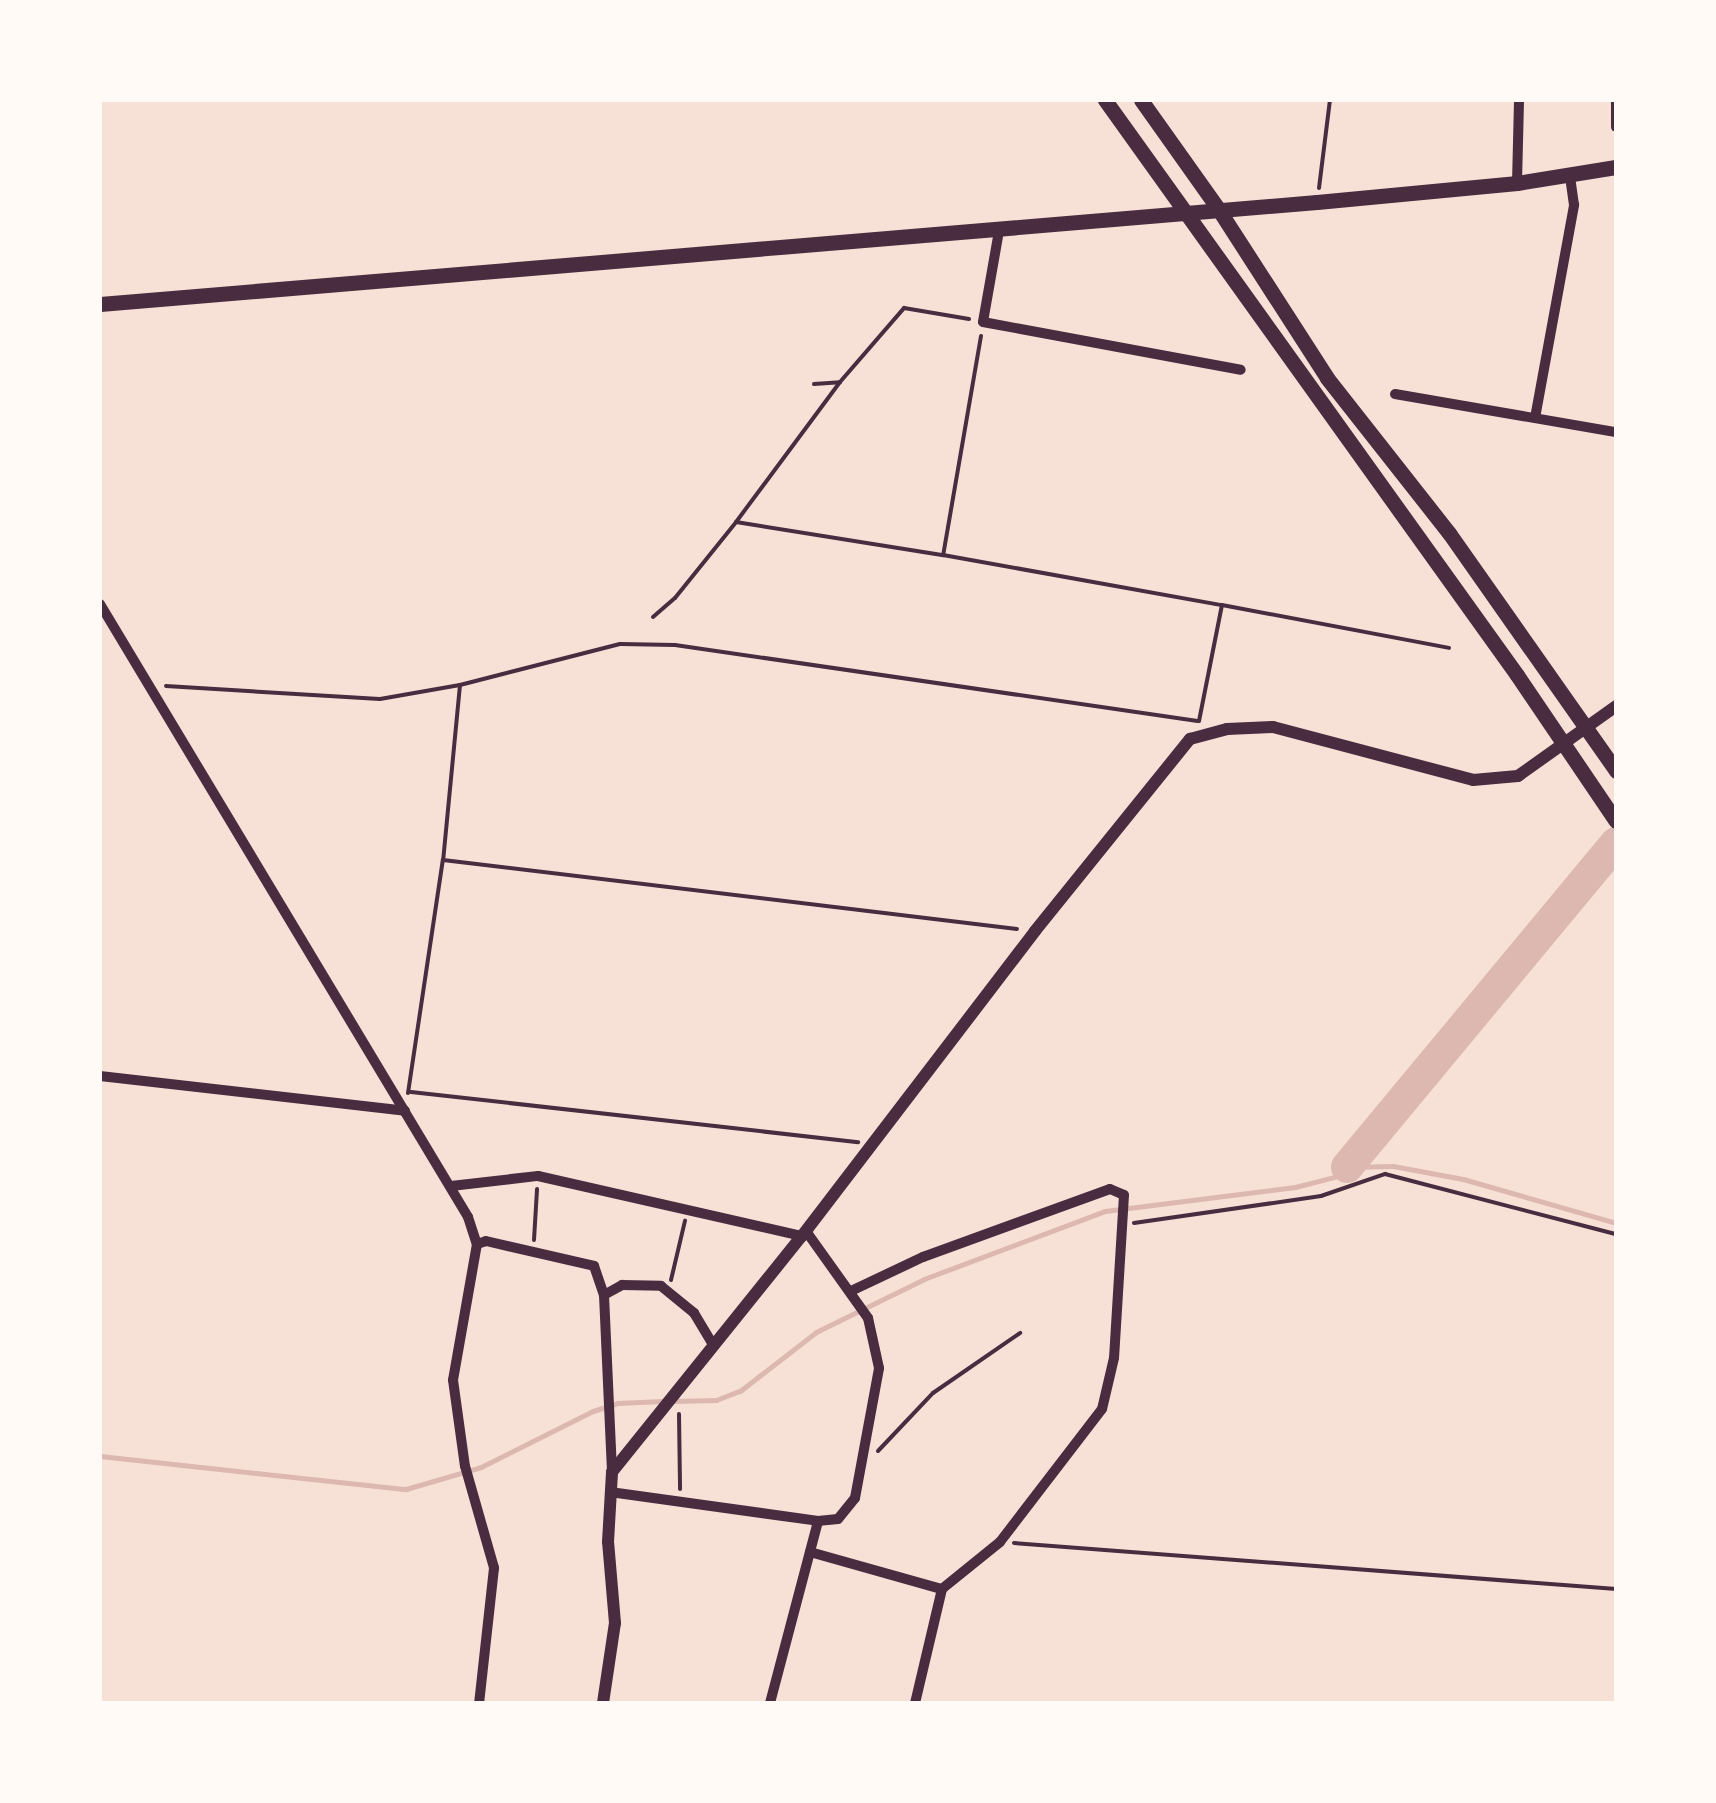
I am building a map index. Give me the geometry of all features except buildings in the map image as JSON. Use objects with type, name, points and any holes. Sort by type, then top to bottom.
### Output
[{"type":"main road","points":[[1105,100],[1516,674],[1614,819]]},
{"type":"main road","points":[[1140,100],[1217,208],[1327,378],[1428,505],[1616,771]]},
{"type":"main road","points":[[100,304],[999,231],[1517,183],[1616,167]]},
{"type":"street","points":[[1517,183],[1519,100]]},
{"type":"street","points":[[1616,100],[1616,127]]},
{"type":"street","points":[[1536,418],[1574,205],[1570,176]]},
{"type":"street","points":[[999,231],[983,322],[1241,370]]},
{"type":"street","points":[[1395,394],[1616,432]]},
{"type":"street","points":[[100,604],[104,618],[451,1186],[477,1244],[453,1380],[468,1480],[494,1568],[480,1703]]},
{"type":"street","points":[[612,1472],[1190,739],[1227,729],[1273,726],[1474,780],[1518,776],[1616,706]]},
{"type":"street","points":[[100,1076],[405,1111]]},
{"type":"street","points":[[451,1186],[538,1176],[687,1212],[804,1233],[868,1318],[878,1368],[856,1498],[838,1519],[818,1521],[610,1492]]},
{"type":"street","points":[[854,1296],[923,1257],[1110,1189],[1124,1194],[1114,1358],[1102,1410],[1000,1542],[942,1589],[915,1703]]},
{"type":"street","points":[[477,1244],[486,1241],[594,1266],[604,1294],[612,1472],[608,1542],[615,1623],[603,1703]]},
{"type":"street","points":[[604,1294],[632,1284],[652,1284],[669,1292],[694,1314],[712,1345]]},
{"type":"street","points":[[770,1703],[818,1521]]},
{"type":"street","points":[[810,1552],[942,1589]]},
{"type":"path","points":[[1317,202],[1330,100]]},
{"type":"path","points":[[652,617],[676,598],[840,382],[904,308],[983,322],[943,555]]},
{"type":"path","points":[[814,384],[840,382]]},
{"type":"path","points":[[736,522],[943,555],[1448,648]]},
{"type":"path","points":[[1199,721],[1222,605]]},
{"type":"path","points":[[146,685],[380,700],[620,644],[675,645],[1199,721],[1227,729]]},
{"type":"path","points":[[405,1111],[443,860],[460,684]]},
{"type":"path","points":[[443,860],[1036,931]]},
{"type":"path","points":[[408,1092],[873,1143]]},
{"type":"path","points":[[1123,1224],[1322,1196],[1386,1174],[1616,1234]]},
{"type":"path","points":[[533,1250],[538,1176]]},
{"type":"path","points":[[669,1292],[687,1212]]},
{"type":"path","points":[[861,1467],[933,1393],[1020,1333]]},
{"type":"path","points":[[660,1410],[680,1414],[680,1504]]},
{"type":"path","points":[[1000,1542],[1616,1590]]},
{"type":"waterway","points":[[1347,1167],[1616,843]]},
{"type":"waterway","points":[[674,1401],[716,1400],[740,1391],[816,1332],[924,1279],[1105,1211],[1295,1187],[1334,1177],[1347,1167],[1393,1166],[1463,1179],[1616,1223]]},
{"type":"waterway","points":[[100,1456],[406,1489],[481,1467],[593,1411],[617,1403],[663,1401]]}]
